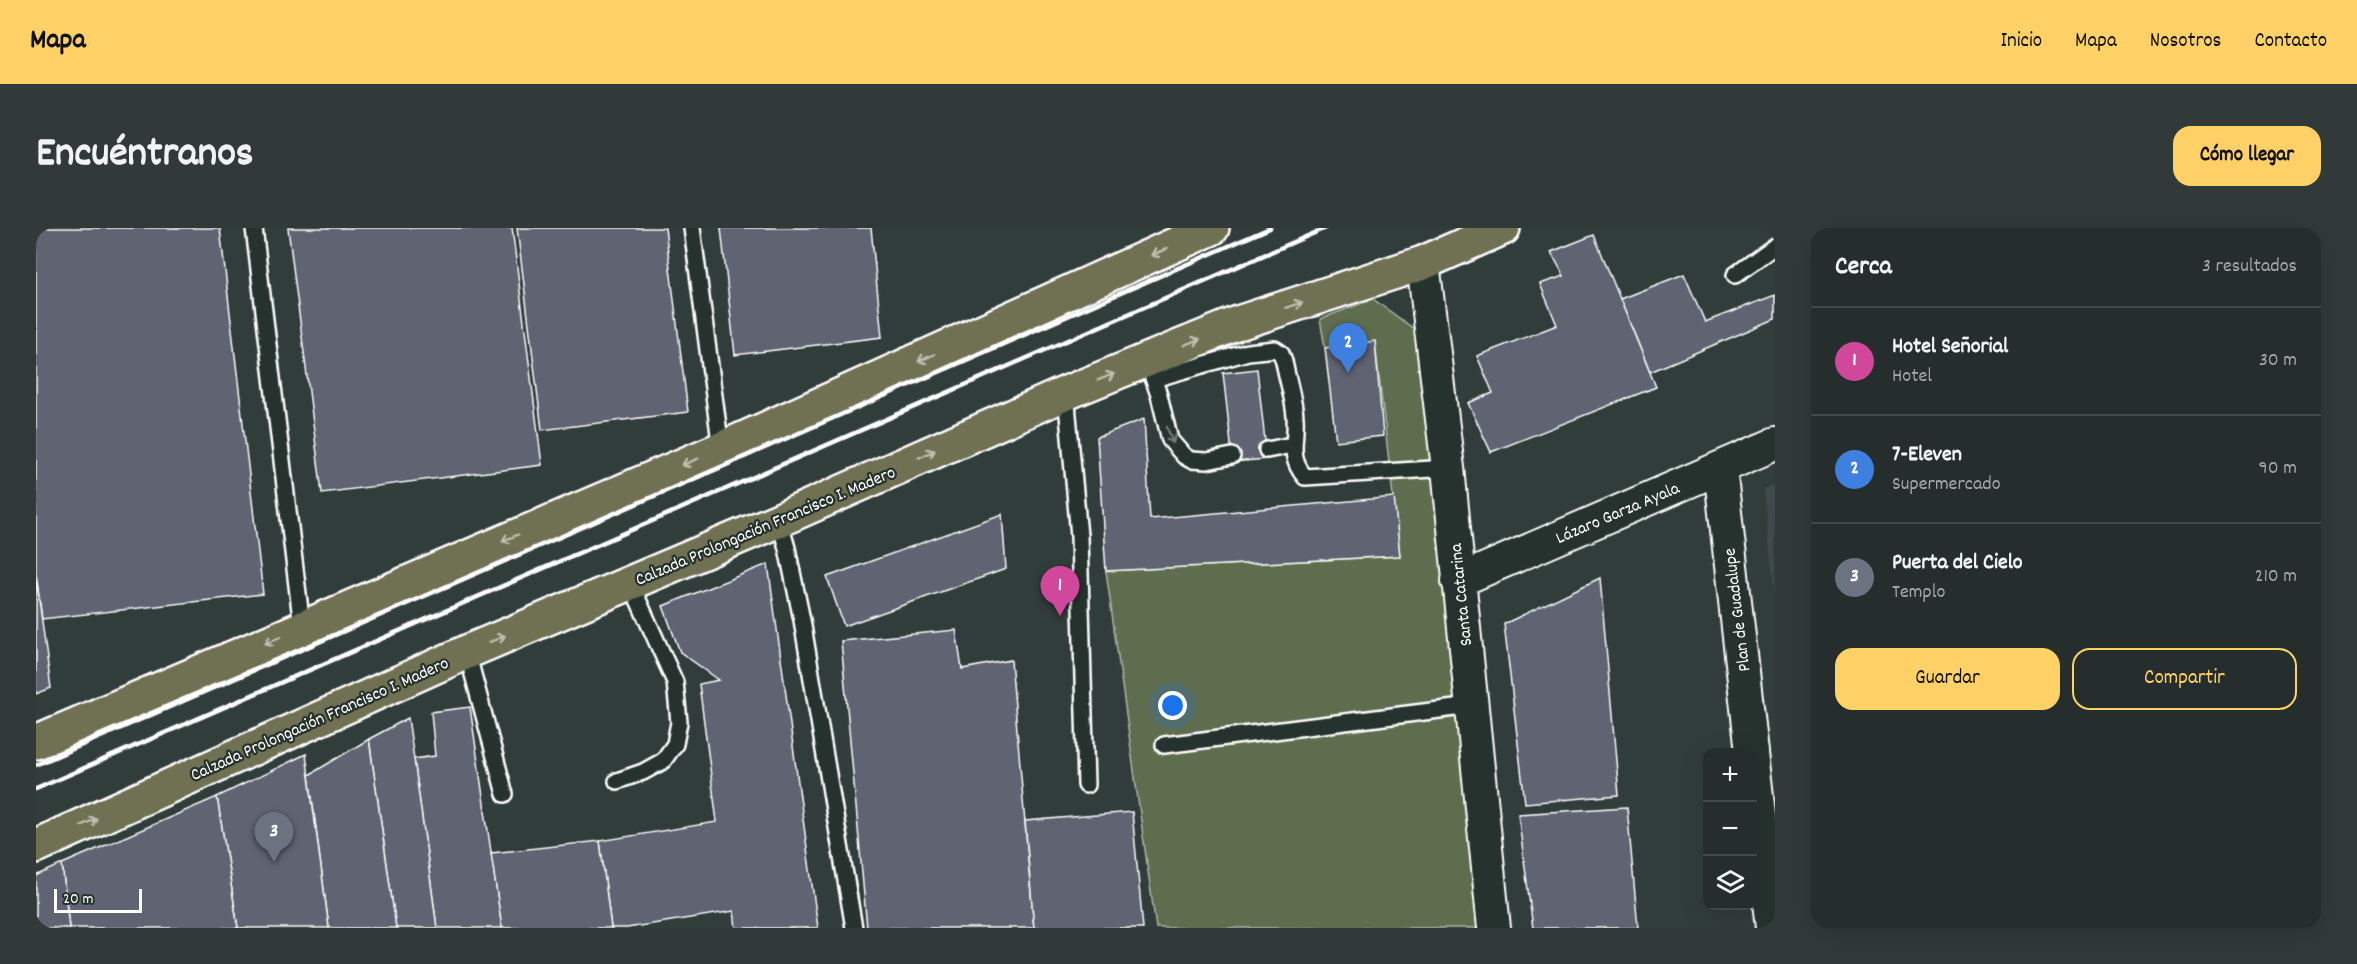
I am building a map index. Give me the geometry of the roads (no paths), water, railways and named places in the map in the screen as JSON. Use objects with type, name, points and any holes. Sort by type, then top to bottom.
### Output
[{"type":"main road","points":[[36,742],[721,448],[1212,228]]},
{"type":"main road","name":"Calzada Prolongación Francisco I. Madero","points":[[36,846],[466,652],[779,520],[1066,393],[1150,370],[1243,337],[1503,228]]},
{"type":"street","name":"Santa Catarina","points":[[1423,263],[1448,468],[1494,928]]},
{"type":"street","name":"Lázaro Garza Ayala","points":[[1458,580],[1775,444]]},
{"type":"street","name":"Plan de Guadalupe","points":[[1720,468],[1751,748]]},
{"type":"street","name":"Plan de Guadalupe","points":[[1757,775],[1768,824],[1772,928]]},
{"type":"lane","points":[[254,228],[303,627]]},
{"type":"lane","points":[[693,228],[721,448]]},
{"type":"lane","points":[[1735,275],[1775,246]]},
{"type":"lane","points":[[1243,337],[1275,349],[1281,354],[1295,417],[1292,445],[1298,469],[1305,477],[1448,468]]},
{"type":"lane","points":[[1150,370],[1170,440],[1184,456],[1191,460],[1207,461],[1232,456]]},
{"type":"lane","points":[[1066,393],[1079,536],[1086,785]]},
{"type":"lane","points":[[1267,450],[1292,445]]},
{"type":"lane","points":[[779,520],[802,620],[854,928]]},
{"type":"lane","points":[[617,781],[643,772],[663,761],[675,744],[679,722],[675,682],[630,582]]},
{"type":"lane","points":[[466,652],[506,794]]},
{"type":"lane","points":[[1164,745],[1471,705]]},
{"type":"railway","points":[[36,765],[1270,228]]},
{"type":"railway","points":[[36,789],[1326,228]]},
{"type":"place","name":"7-Eleven","points":[[1348,373]]},
{"type":"place","name":"Hotel Señorial","points":[[1060,616]]},
{"type":"place","name":"Puerta del Cielo","points":[[274,862]]}]
